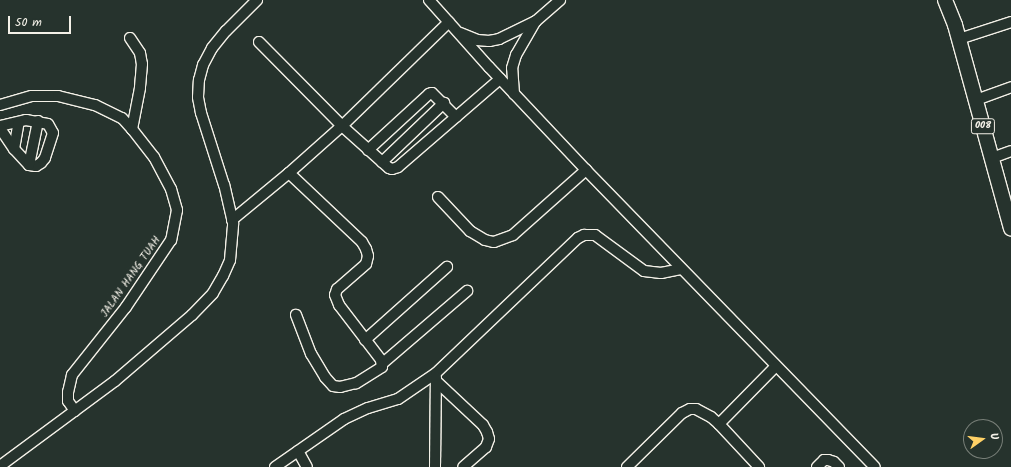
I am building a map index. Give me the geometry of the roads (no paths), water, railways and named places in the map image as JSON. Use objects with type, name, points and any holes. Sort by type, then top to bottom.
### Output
[{"type":"highway","name":"008","points":[[945,0],[955,24],[1011,228]]},
{"type":"highway","name":"008","points":[[955,0],[955,24]]},
{"type":"street","points":[[0,466],[115,381],[158,345],[192,315],[213,293],[223,276],[230,260],[233,241],[232,220],[224,184],[200,113],[198,97],[199,80],[203,65],[212,48],[226,31],[257,0]]},
{"type":"street","points":[[429,0],[500,79],[586,170],[875,467]]},
{"type":"street","points":[[457,32],[477,40],[489,41],[510,36],[536,21],[560,0]]},
{"type":"street","points":[[514,94],[512,68],[516,55],[536,21]]},
{"type":"street","points":[[232,220],[289,173],[342,126],[449,22]]},
{"type":"street","points":[[959,40],[1011,22]]},
{"type":"street","points":[[130,38],[140,53],[142,64],[140,88],[132,129]]},
{"type":"street","points":[[259,42],[342,126],[389,168],[398,168],[500,79]]},
{"type":"street","points":[[976,100],[1011,87]]},
{"type":"street","points":[[368,150],[429,94],[432,93],[456,117]]},
{"type":"street","name":"JALAN HANG TUAH","points":[[0,105],[32,96],[58,96],[95,105],[122,118],[154,157],[172,189],[177,210],[175,227],[171,240],[126,307],[72,375],[68,392],[68,401],[75,411]]},
{"type":"street","points":[[382,162],[444,104]]},
{"type":"street","points":[[29,165],[38,121]]},
{"type":"street","points":[[38,121],[48,124],[53,132],[45,158],[36,166],[29,165],[14,149],[0,127],[18,122],[38,121]]},
{"type":"street","points":[[14,149],[18,122]]},
{"type":"street","points":[[992,158],[1011,151]]},
{"type":"street","points":[[438,197],[470,231],[485,240],[494,242],[513,235],[586,170]]},
{"type":"street","points":[[289,173],[362,242],[366,249],[368,256],[366,264],[337,289],[335,295],[339,305],[383,363]]},
{"type":"street","points":[[275,467],[344,419],[368,408],[398,399],[436,377],[578,238],[584,234],[595,235],[644,271],[662,273],[681,269]]},
{"type":"street","points":[[365,340],[447,267]]},
{"type":"street","points":[[296,315],[311,354],[325,378],[333,386],[340,387],[356,383],[378,371],[383,363],[467,290]]},
{"type":"street","points":[[719,424],[776,366]]},
{"type":"street","points":[[435,467],[436,377]]},
{"type":"street","points":[[436,377],[488,432],[489,439],[486,447],[463,467]]},
{"type":"street","points":[[627,467],[682,413],[690,409],[702,411],[719,424],[759,467]]},
{"type":"street","points":[[298,451],[307,467]]},
{"type":"street","points":[[817,467],[824,460],[834,462],[838,467]]}]
